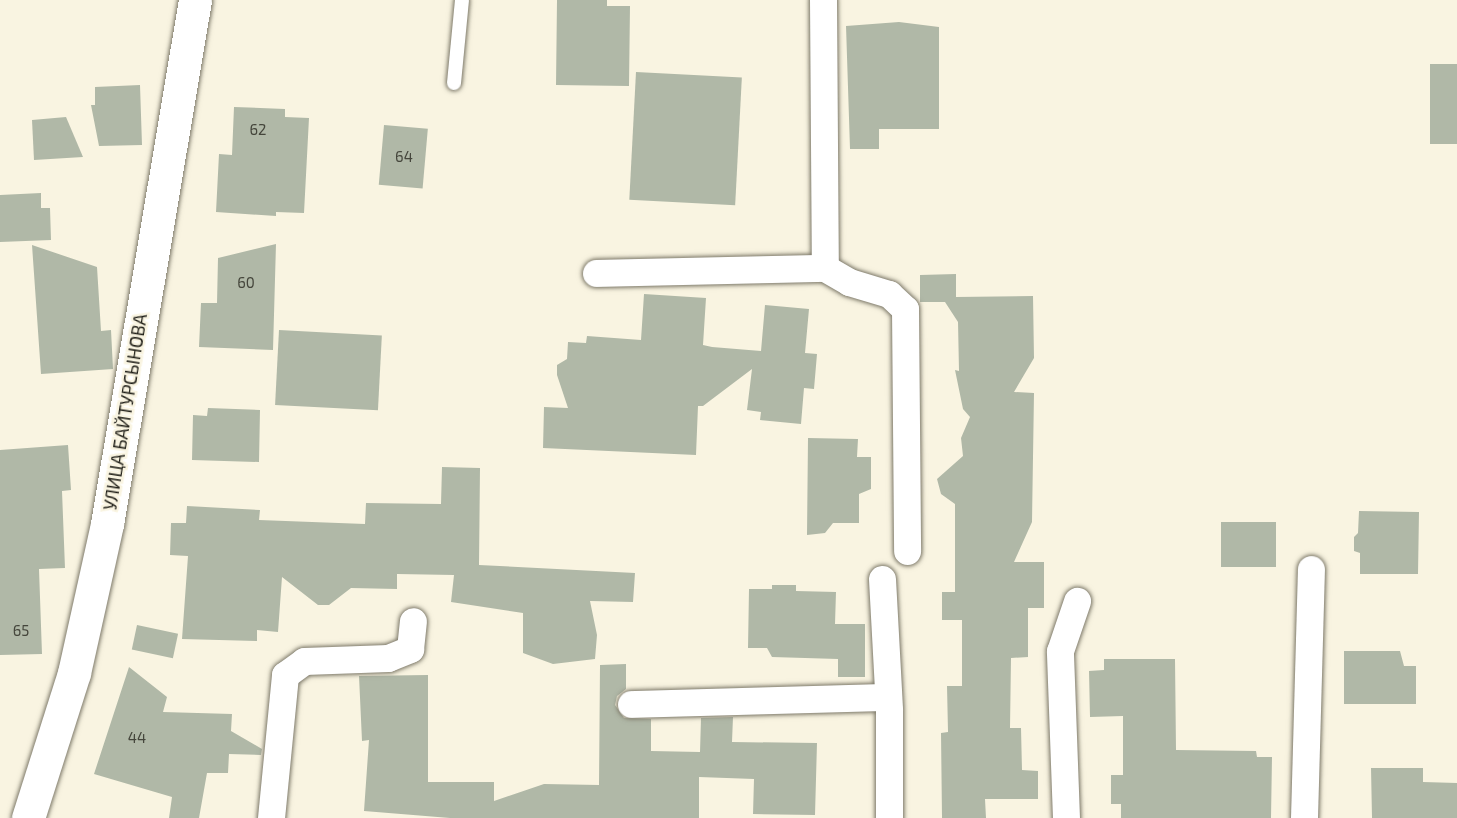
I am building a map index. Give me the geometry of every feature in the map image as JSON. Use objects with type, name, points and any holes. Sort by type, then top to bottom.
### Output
[{"type":"street","name":"УЛИЦА БАЙТУРСЫНОВА","points":[[28,818],[74,673],[107,524],[195,0]]},
{"type":"street","points":[[823,0],[825,268]]},
{"type":"street","points":[[596,273],[825,268],[849,282],[889,294],[905,309],[907,550]]},
{"type":"street","points":[[1304,818],[1311,569]]},
{"type":"street","points":[[882,579],[888,698],[889,818]]},
{"type":"street","points":[[1066,818],[1060,651],[1077,601]]},
{"type":"street","points":[[271,818],[285,675],[304,661],[388,658],[410,649],[413,621]]},
{"type":"street","points":[[631,704],[888,698]]},
{"type":"lane","points":[[454,83],[462,0]]},
{"type":"building","points":[[557,0],[607,0],[607,6],[630,6],[629,86],[556,85]]},
{"type":"building","points":[[899,22],[939,27],[939,129],[879,129],[879,149],[850,149],[846,26]]},
{"type":"building","points":[[1430,64],[1457,64],[1457,144],[1430,144]]},
{"type":"building","points":[[636,72],[742,78],[735,205],[629,200]]},
{"type":"building","points":[[140,85],[142,145],[99,146],[91,105],[95,105],[95,87]]},
{"type":"building","points":[[234,107],[285,109],[285,117],[309,118],[304,213],[276,212],[276,216],[216,212],[219,154],[232,155]]},
{"type":"building","points":[[66,117],[83,157],[34,160],[32,120]]},
{"type":"building","points":[[384,125],[428,129],[423,189],[379,185]]},
{"type":"building","points":[[41,193],[41,208],[50,208],[51,240],[0,242],[0,195]]},
{"type":"building","points":[[276,244],[273,350],[199,347],[201,303],[217,303],[218,258]]},
{"type":"building","points":[[32,245],[97,267],[101,331],[111,330],[113,369],[41,374]]},
{"type":"building","points":[[956,274],[956,297],[1033,296],[1034,358],[1014,392],[1034,393],[1032,522],[1014,562],[1044,562],[1044,608],[1028,608],[1028,657],[1011,658],[1010,728],[1021,728],[1022,770],[1038,771],[1038,799],[985,799],[986,818],[942,818],[941,733],[948,732],[947,686],[962,686],[962,620],[942,620],[942,592],[955,592],[955,504],[941,494],[937,479],[963,456],[961,438],[970,417],[963,409],[955,370],[959,371],[958,322],[945,302],[920,302],[920,275]]},
{"type":"building","points":[[644,294],[706,298],[703,345],[712,347],[761,351],[765,305],[809,309],[805,353],[817,354],[814,389],[804,388],[801,424],[760,420],[761,412],[747,410],[752,369],[703,406],[698,406],[696,455],[543,448],[544,407],[568,408],[557,375],[557,365],[567,359],[568,342],[586,343],[587,336],[641,340]]},
{"type":"building","points":[[279,330],[382,335],[378,410],[275,405]]},
{"type":"building","points":[[208,408],[260,410],[259,462],[192,460],[193,415],[207,416]]},
{"type":"building","points":[[808,438],[858,439],[857,457],[871,457],[871,489],[859,494],[859,523],[833,523],[825,533],[807,535]]},
{"type":"building","points":[[68,445],[71,490],[62,491],[65,568],[39,569],[42,654],[0,655],[0,450]]},
{"type":"building","points":[[442,467],[480,468],[479,565],[635,573],[633,602],[590,601],[597,635],[595,659],[553,664],[523,653],[523,613],[451,602],[454,575],[397,574],[397,589],[351,588],[329,605],[318,605],[282,577],[278,632],[257,630],[257,641],[182,639],[188,556],[170,555],[171,523],[186,523],[187,506],[260,510],[259,520],[365,524],[366,503],[441,504]]},
{"type":"building","points":[[1359,511],[1419,512],[1418,574],[1360,574],[1360,553],[1354,551]]},
{"type":"building","points":[[1221,522],[1276,522],[1276,567],[1221,567]]},
{"type":"building","points":[[772,585],[796,585],[796,591],[836,592],[835,624],[865,624],[865,677],[838,677],[838,659],[772,657],[767,648],[748,648],[749,589],[772,589]]},
{"type":"building","points":[[137,625],[178,634],[173,658],[132,649]]},
{"type":"building","points":[[1344,651],[1400,651],[1404,666],[1416,666],[1416,704],[1344,704]]},
{"type":"building","points":[[1104,659],[1175,659],[1176,750],[1256,751],[1257,757],[1272,757],[1271,818],[1121,818],[1121,804],[1111,804],[1111,775],[1123,775],[1123,716],[1090,717],[1089,671],[1104,670]]},
{"type":"building","points":[[626,664],[626,689],[617,696],[615,705],[624,718],[651,719],[651,751],[700,752],[701,718],[733,717],[732,742],[817,743],[815,815],[753,814],[754,779],[699,777],[699,818],[450,818],[364,811],[369,740],[362,741],[359,676],[428,675],[428,782],[494,782],[494,801],[544,784],[599,785],[600,665]]},
{"type":"building","points":[[129,667],[167,697],[163,712],[232,714],[231,731],[262,749],[261,755],[229,754],[228,773],[207,773],[199,818],[169,818],[172,797],[94,774]]},
{"type":"building","points":[[1371,768],[1423,768],[1423,782],[1457,783],[1457,818],[1372,818]]}]
